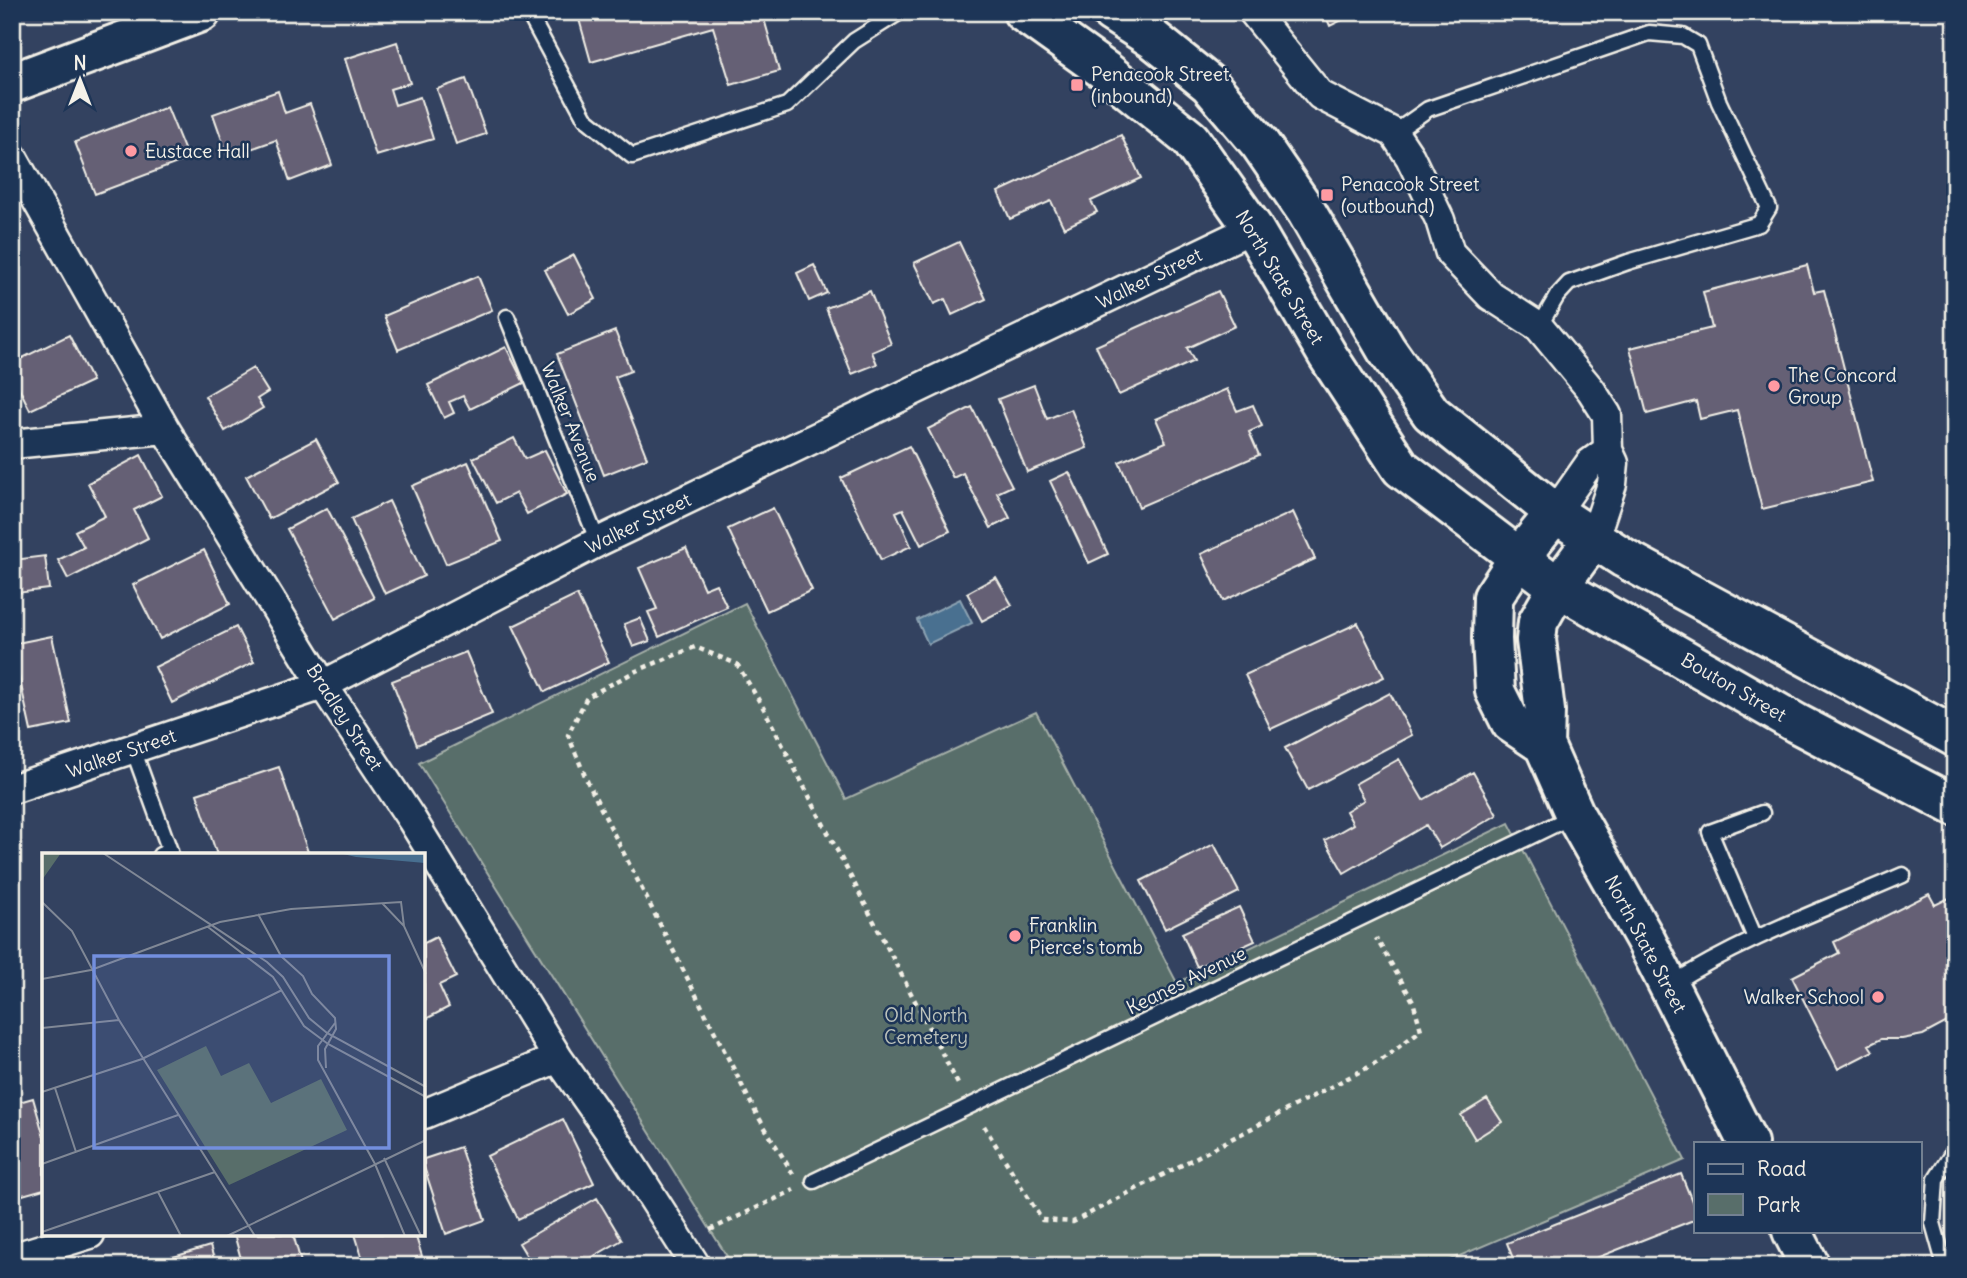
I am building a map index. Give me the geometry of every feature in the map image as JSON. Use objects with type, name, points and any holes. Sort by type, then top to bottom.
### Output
[{"type":"main road","points":[[12,83],[201,12]]},
{"type":"main road","name":"North State Street","points":[[1023,12],[1107,72],[1190,139],[1253,228],[1328,356],[1401,468],[1518,559]]},
{"type":"main road","points":[[1111,12],[1153,39],[1209,84],[1260,144],[1306,211],[1386,349],[1431,413],[1555,513],[1636,564],[1955,737]]},
{"type":"main road","points":[[1544,745],[1511,723],[1495,691],[1493,597],[1518,559],[1555,513]]},
{"type":"main road","name":"North State Street","points":[[1594,538],[1558,587],[1538,622],[1536,640],[1545,710],[1544,745],[1575,815],[1669,985],[1748,1142]]},
{"type":"main road","name":"Bouton Street","points":[[1518,559],[1558,587],[1796,723],[1955,806]]},
{"type":"main road","points":[[1793,1232],[1810,1266]]},
{"type":"street","points":[[1253,12],[1320,94],[1394,132],[1410,158],[1440,220],[1450,253],[1491,296],[1539,327],[1591,390],[1607,415],[1608,450],[1614,463],[1612,484],[1594,538]]},
{"type":"street","name":"Bradley Street","points":[[12,156],[165,429],[323,685],[412,820],[558,1058],[619,1145],[689,1255]]},
{"type":"street","name":"Walker Street","points":[[12,789],[323,685],[598,542],[1253,228]]},
{"type":"street","points":[[12,444],[165,429]]},
{"type":"street","points":[[1555,513],[1590,463],[1608,450]]},
{"type":"street","points":[[425,1114],[558,1058]]},
{"type":"street","points":[[12,1258],[84,1236]]},
{"type":"lane","points":[[528,12],[585,118],[632,156],[787,105],[854,41],[900,12]]},
{"type":"lane","points":[[1394,132],[1428,109],[1649,33],[1683,36],[1698,45],[1719,102],[1769,208],[1759,224],[1628,262],[1569,283],[1557,296],[1539,327]]},
{"type":"lane","name":"Walker Avenue","points":[[507,317],[598,542]]},
{"type":"lane","points":[[133,749],[170,851],[165,853]]},
{"type":"lane","points":[[1755,938],[1710,832],[1762,813]]},
{"type":"lane","name":"Keanes Avenue","points":[[814,1181],[1575,815]]},
{"type":"lane","points":[[1669,985],[1755,938],[1903,875]]},
{"type":"lane","points":[[1945,1266],[1933,1223],[1936,1179],[1955,1149]]},
{"type":"path","points":[[814,1181],[791,1174],[756,1113],[588,783],[568,736],[587,697],[636,671],[695,647],[737,664],[764,709],[944,1060],[1042,1220],[1073,1222],[1380,1061],[1421,1030],[1413,1001],[1363,916]]},
{"type":"path","points":[[689,1255],[814,1181]]},
{"type":"green space","name":"Old North Cemetery","points":[[745,603],[846,799],[1036,712],[1177,983],[1509,823],[1685,1160],[1436,1266],[733,1266],[419,763]]},
{"type":"water","points":[[960,599],[972,623],[928,644],[917,620]]},
{"type":"building","points":[[577,12],[762,12],[779,71],[731,85],[713,27],[591,62]]},
{"type":"building","points":[[1324,12],[1358,12],[1330,26]]},
{"type":"building","points":[[397,42],[410,83],[390,89],[395,105],[420,97],[433,139],[376,156],[345,59]]},
{"type":"building","points":[[466,79],[486,134],[456,144],[437,89]]},
{"type":"building","points":[[278,91],[285,113],[310,104],[332,165],[290,181],[276,140],[228,157],[213,114]]},
{"type":"building","name":"Eustace Hall","points":[[167,107],[188,159],[95,194],[75,142]]},
{"type":"building","points":[[1121,135],[1141,178],[1091,201],[1097,212],[1064,228],[1051,201],[1010,219],[998,192]]},
{"type":"building","points":[[959,242],[986,299],[952,315],[945,299],[934,304],[914,263]]},
{"type":"building","points":[[574,255],[596,299],[568,314],[545,270]]},
{"type":"building","points":[[814,265],[827,293],[809,301],[797,273]]},
{"type":"building","points":[[1807,265],[1814,292],[1824,290],[1873,482],[1762,509],[1737,410],[1700,419],[1696,401],[1647,414],[1630,348],[1712,328],[1703,292]]},
{"type":"building","points":[[478,276],[492,310],[398,350],[384,316]]},
{"type":"building","points":[[870,291],[891,344],[872,352],[877,364],[852,374],[826,308]]},
{"type":"building","points":[[1218,291],[1235,326],[1187,348],[1194,361],[1119,395],[1096,346]]},
{"type":"building","points":[[615,331],[631,371],[615,377],[647,458],[604,475],[557,354]]},
{"type":"building","points":[[69,335],[92,381],[30,410],[12,374],[12,363]]},
{"type":"building","points":[[506,347],[524,383],[470,409],[463,396],[449,402],[454,413],[444,418],[428,385]]},
{"type":"building","points":[[253,368],[268,392],[257,399],[263,408],[225,431],[205,396]]},
{"type":"building","points":[[1034,385],[1047,419],[1071,409],[1087,448],[1027,472],[998,399]]},
{"type":"building","points":[[1227,389],[1237,411],[1253,405],[1262,426],[1249,432],[1259,455],[1139,507],[1119,462],[1166,442],[1156,419]]},
{"type":"building","points":[[972,407],[1012,486],[997,493],[1010,518],[991,528],[963,473],[953,478],[928,429]]},
{"type":"building","points":[[514,438],[525,459],[545,450],[567,494],[527,514],[516,493],[496,503],[473,458]]},
{"type":"building","points":[[316,439],[339,482],[269,519],[246,476]]},
{"type":"building","points":[[909,446],[950,531],[921,545],[903,509],[896,512],[911,546],[881,560],[841,478]]},
{"type":"building","points":[[141,455],[162,496],[134,510],[148,538],[68,579],[58,560],[84,547],[75,531],[105,516],[88,483]]},
{"type":"building","points":[[468,462],[502,541],[446,564],[412,486]]},
{"type":"building","points":[[1069,472],[1108,554],[1089,563],[1050,481]]},
{"type":"building","points":[[389,501],[424,576],[385,594],[351,519]]},
{"type":"building","points":[[327,508],[374,598],[335,619],[287,529]]},
{"type":"building","points":[[773,508],[812,590],[767,611],[728,529]]},
{"type":"building","points":[[1293,512],[1315,559],[1223,601],[1201,554]]},
{"type":"building","points":[[686,548],[704,589],[716,584],[727,607],[659,637],[648,612],[657,609],[639,568]]},
{"type":"building","points":[[204,550],[230,604],[160,639],[133,585]]},
{"type":"building","points":[[45,556],[49,589],[17,593],[13,560]]},
{"type":"building","points":[[996,577],[1012,605],[982,621],[967,593]]},
{"type":"building","points":[[577,595],[609,662],[545,692],[513,626]]},
{"type":"building","points":[[640,618],[650,641],[633,647],[624,624]]},
{"type":"building","points":[[1358,623],[1384,677],[1271,729],[1245,675]]},
{"type":"building","points":[[236,627],[254,662],[172,703],[155,667]]},
{"type":"building","points":[[52,636],[71,723],[31,731],[12,644]]},
{"type":"building","points":[[466,652],[492,714],[417,745],[392,681]]},
{"type":"building","points":[[1390,693],[1412,735],[1308,790],[1285,748]]},
{"type":"building","points":[[1399,759],[1423,800],[1473,772],[1497,815],[1440,848],[1426,825],[1344,873],[1325,840],[1353,824],[1346,811],[1364,800],[1355,784]]},
{"type":"building","points":[[279,767],[308,853],[216,853],[197,794]]},
{"type":"building","points":[[1214,844],[1239,892],[1165,929],[1141,881]]},
{"type":"building","name":"Walker School","points":[[1929,894],[1935,905],[1955,895],[1955,1018],[1923,1035],[1881,1039],[1869,1045],[1873,1051],[1838,1069],[1792,977],[1839,953],[1834,942]]},
{"type":"building","points":[[1239,907],[1255,941],[1197,967],[1182,933]]},
{"type":"building","points":[[436,937],[456,977],[439,985],[449,1007],[425,1019],[425,942]]},
{"type":"building","points":[[33,1098],[42,1130],[42,1190],[12,1198],[12,1104]]},
{"type":"building","points":[[1487,1099],[1502,1122],[1475,1139],[1461,1115]]},
{"type":"building","points":[[563,1119],[594,1183],[518,1219],[487,1156]]},
{"type":"building","points":[[460,1147],[485,1220],[446,1234],[425,1170],[425,1159]]},
{"type":"building","points":[[1681,1174],[1694,1206],[1694,1220],[1576,1266],[1516,1266],[1507,1243]]},
{"type":"building","points":[[597,1198],[622,1240],[577,1266],[533,1266],[519,1243]]},
{"type":"building","points":[[235,1236],[294,1236],[302,1266],[243,1266]]},
{"type":"building","points":[[356,1236],[416,1236],[422,1256],[390,1266],[365,1266]]},
{"type":"building","points":[[210,1246],[216,1266],[161,1266],[160,1261]]},
{"type":"place","name":"Penacook Street (inbound)","points":[[1077,85]]},
{"type":"place","name":"Eustace Hall","points":[[131,151]]},
{"type":"place","name":"Penacook Street (outbound)","points":[[1327,195]]},
{"type":"place","name":"The Concord Group","points":[[1774,386]]},
{"type":"place","name":"Franklin Pierce's tomb","points":[[1015,936]]},
{"type":"place","name":"Walker School","points":[[1878,997]]}]
